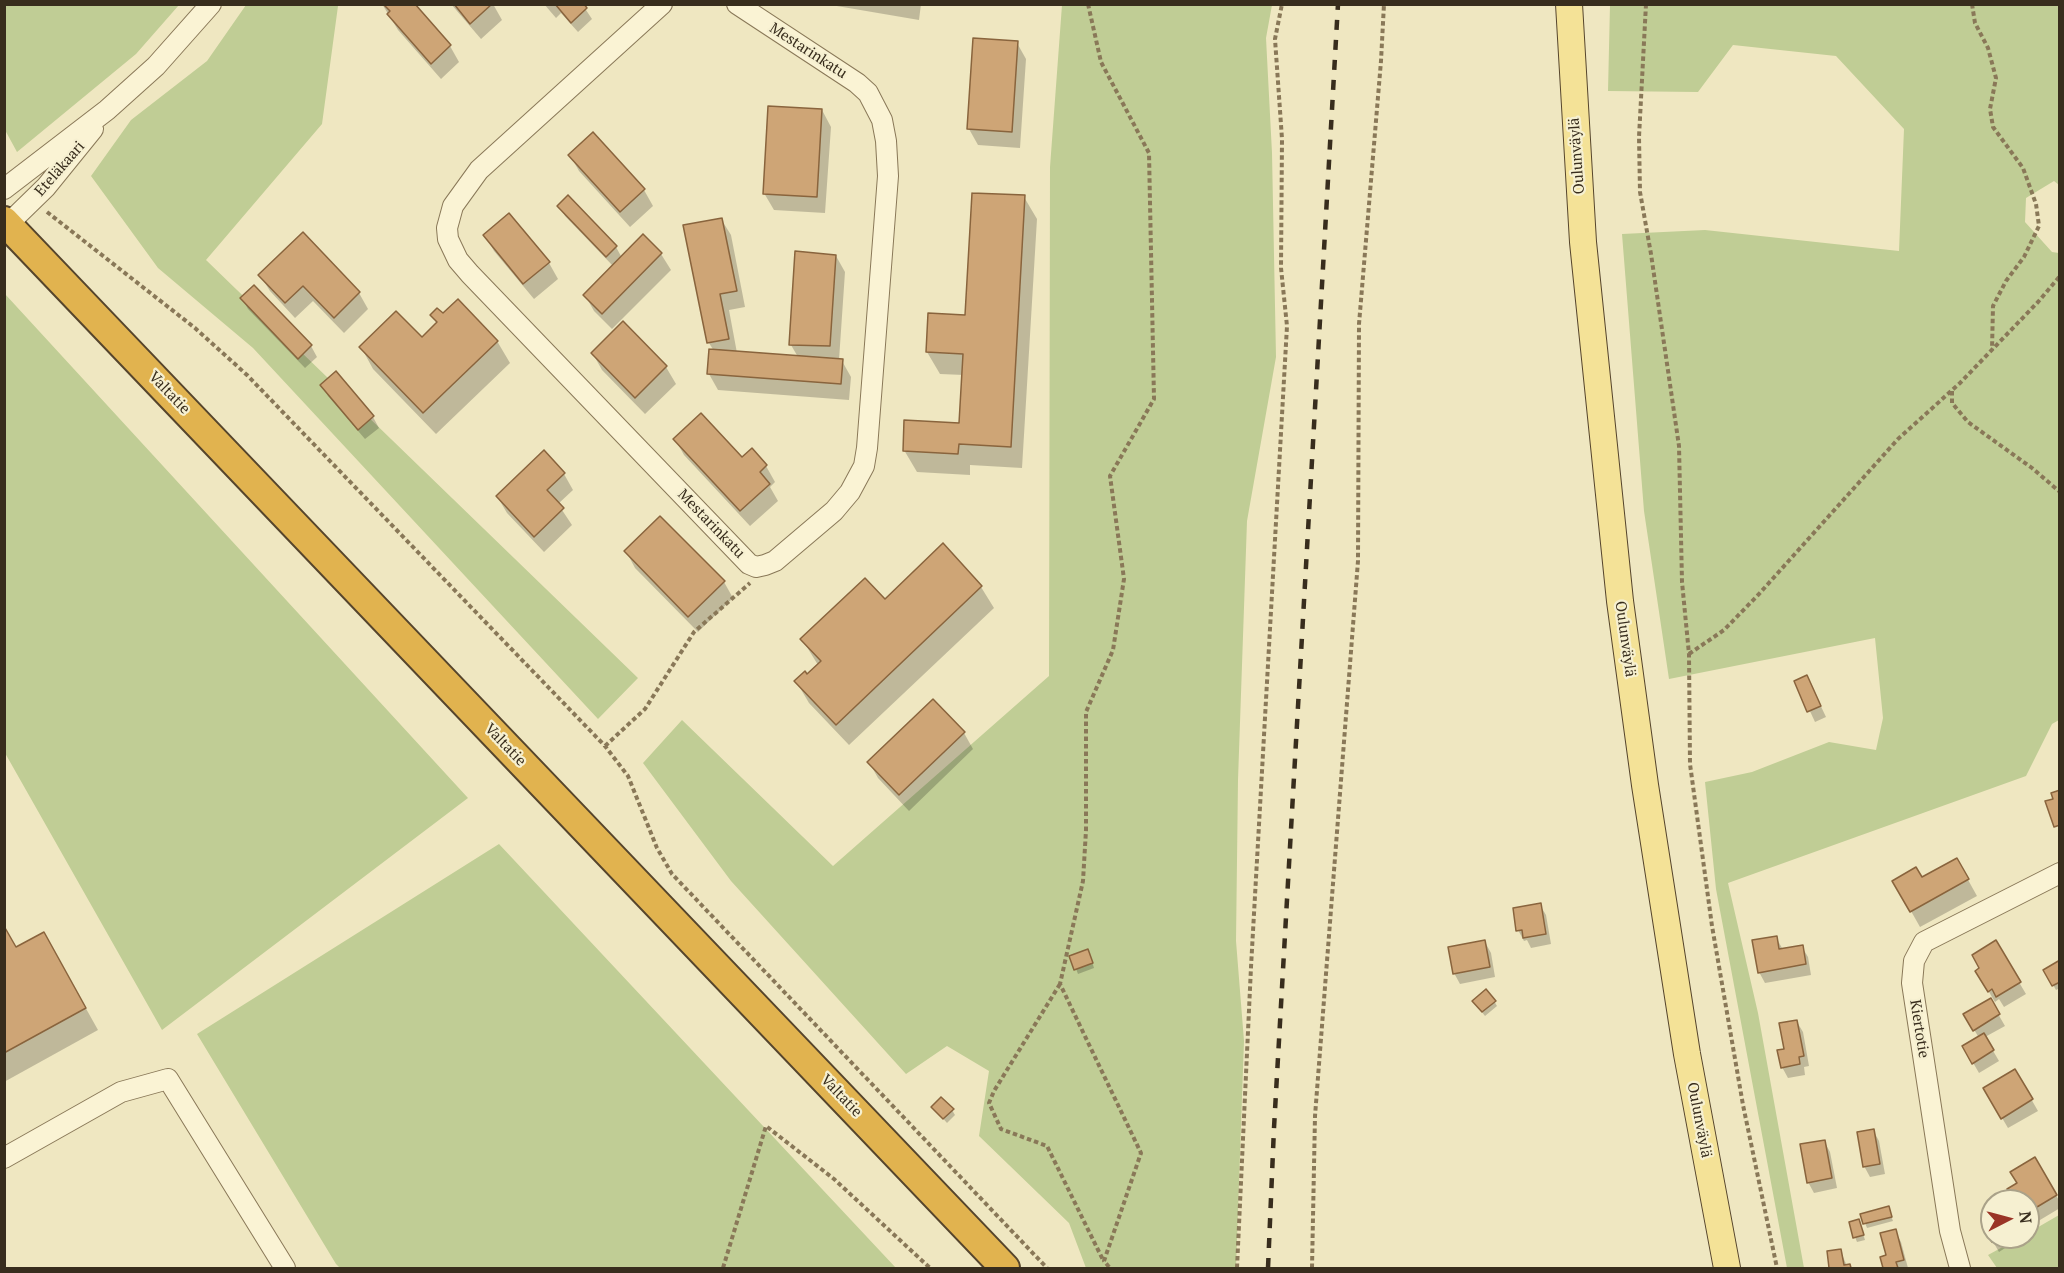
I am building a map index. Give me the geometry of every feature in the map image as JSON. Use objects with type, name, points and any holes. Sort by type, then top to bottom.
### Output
[{"type":"highway","name":"Valtatie","points":[[6,222],[1005,1269]]},
{"type":"main road","name":"Oulunväylä","points":[[1569,4],[1583,242],[1620,601],[1645,785],[1683,1031],[1727,1269]]},
{"type":"street","name":"Eteläkaari","points":[[4,189],[107,110],[156,66],[211,4]]},
{"type":"street","name":"Mestarinkatu","points":[[662,4],[479,170],[453,206],[447,228],[448,239],[458,260],[470,274],[749,564],[756,567],[775,561],[834,511],[850,492],[864,466],[888,176],[886,141],[876,106],[868,93],[857,83],[737,4]]},
{"type":"street","name":"Eteläkaari","points":[[6,222],[34,199],[88,137],[107,110]]},
{"type":"street","name":"Kiertotie","points":[[1960,1269],[1950,1232],[1912,983],[1914,961],[1924,942],[2060,873]]},
{"type":"street","points":[[4,1158],[122,1092],[168,1079],[285,1269]]},
{"type":"path","points":[[1088,4],[1101,62],[1149,153],[1154,399],[1110,476],[1124,579],[1113,650],[1086,712],[1086,830],[1083,881],[1060,984],[994,1091],[989,1103],[1001,1129],[1047,1146],[1110,1269]]},
{"type":"path","points":[[1237,1269],[1251,966],[1287,326],[1281,268],[1282,140],[1275,39],[1282,4]]},
{"type":"path","points":[[1312,1269],[1315,1116],[1358,561],[1359,324],[1384,4]]},
{"type":"path","points":[[1646,4],[1639,137],[1640,192],[1679,446],[1682,582],[1689,654],[1690,764],[1712,926],[1743,1105],[1777,1269]]},
{"type":"path","points":[[1972,4],[1975,23],[1988,48],[1996,78],[1990,109],[1993,127],[2023,168],[2036,204],[2039,226],[2024,258],[2006,281],[1993,306],[1992,351]]},
{"type":"path","points":[[34,199],[55,219],[195,328],[247,375],[605,746],[628,776],[657,848],[672,874],[1047,1269]]},
{"type":"path","points":[[1689,654],[1724,630],[1898,438],[1992,351],[2060,276]]},
{"type":"path","points":[[1952,390],[1952,403],[1968,422],[2032,468],[2060,492]]},
{"type":"path","points":[[605,746],[645,710],[694,632],[775,561]]},
{"type":"path","points":[[1060,984],[1141,1153],[1104,1261]]},
{"type":"path","points":[[723,1269],[765,1126],[834,1179],[930,1269]]},
{"type":"green space","points":[[4,5],[179,5],[136,54],[17,152],[5,130]]},
{"type":"green space","points":[[246,5],[340,5],[338,6],[322,124],[206,260],[638,678],[598,719],[253,348],[158,268],[91,176],[131,120],[207,61]]},
{"type":"green space","points":[[1062,5],[1272,5],[1266,38],[1272,153],[1276,357],[1247,521],[1238,780],[1236,941],[1244,1041],[1236,1268],[1086,1268],[1069,1223],[979,1136],[989,1071],[947,1046],[906,1074],[731,881],[643,763],[682,720],[833,866],[1049,676],[1050,167]]},
{"type":"green space","points":[[1610,5],[2059,5],[2059,185],[2054,181],[2026,198],[2025,222],[2052,252],[2059,253],[2059,720],[2052,724],[2026,776],[1728,883],[1758,1013],[1804,1268],[1787,1268],[1716,889],[1705,782],[1752,772],[1829,742],[1876,750],[1883,718],[1875,638],[1669,679],[1644,511],[1622,234],[1705,230],[1899,251],[1904,129],[1836,56],[1733,45],[1698,92],[1608,91]]},
{"type":"green space","points":[[5,294],[468,798],[162,1030],[5,753]]},
{"type":"green space","points":[[499,844],[896,1268],[340,1268],[336,1264],[197,1034]]},
{"type":"green space","points":[[2059,1215],[2059,1268],[1997,1268],[1988,1255],[1999,1249],[2040,1249],[2040,1226]]},
{"type":"building","points":[[383,4],[415,4],[451,45],[431,64],[387,14],[390,11]]},
{"type":"building","points":[[454,4],[492,4],[470,24]]},
{"type":"building","points":[[555,4],[584,4],[587,8],[571,23]]},
{"type":"building","points":[[973,38],[1018,41],[1012,132],[967,129]]},
{"type":"building","points":[[768,106],[822,109],[817,197],[763,194]]},
{"type":"building","points":[[593,132],[645,189],[620,212],[568,155]]},
{"type":"building","points":[[972,193],[1025,195],[1011,447],[959,444],[958,454],[903,451],[904,420],[959,423],[963,354],[926,352],[928,313],[965,315]]},
{"type":"building","points":[[568,195],[617,246],[606,257],[557,206]]},
{"type":"building","points":[[509,213],[550,262],[523,284],[483,235]]},
{"type":"building","points":[[722,218],[737,291],[720,294],[729,339],[707,343],[683,225]]},
{"type":"building","points":[[303,232],[360,292],[334,318],[303,286],[285,303],[258,275]]},
{"type":"building","points":[[643,234],[662,253],[602,314],[583,295]]},
{"type":"building","points":[[795,251],[836,255],[830,346],[789,345]]},
{"type":"building","points":[[254,285],[312,345],[298,359],[240,298]]},
{"type":"building","points":[[458,299],[498,341],[423,413],[359,347],[396,311],[422,337],[437,322],[430,315],[437,308],[443,313]]},
{"type":"building","points":[[623,321],[667,366],[635,398],[591,353]]},
{"type":"building","points":[[709,349],[843,359],[841,384],[707,374]]},
{"type":"building","points":[[336,371],[374,416],[358,430],[320,385]]},
{"type":"building","points":[[701,413],[742,457],[752,448],[767,465],[760,472],[770,484],[740,511],[673,439]]},
{"type":"building","points":[[544,450],[565,473],[547,490],[564,508],[534,537],[496,496]]},
{"type":"building","points":[[660,516],[725,581],[688,617],[624,551]]},
{"type":"building","points":[[943,543],[982,586],[836,725],[794,681],[805,671],[807,674],[821,661],[800,639],[865,578],[885,599]]},
{"type":"building","points":[[1807,675],[1821,706],[1807,712],[1794,681]]},
{"type":"building","points":[[933,699],[965,732],[899,795],[867,762]]},
{"type":"building","points":[[2060,790],[2060,825],[2054,827],[2045,801],[2053,799],[2051,793]]},
{"type":"building","points":[[1957,858],[1969,879],[1910,912],[1892,881],[1916,867],[1922,877]]},
{"type":"building","points":[[1541,903],[1546,934],[1523,938],[1522,930],[1516,931],[1513,908]]},
{"type":"building","points":[[4,926],[16,947],[44,932],[86,1008],[4,1053]]},
{"type":"building","points":[[1777,936],[1779,949],[1803,945],[1806,964],[1758,973],[1752,940]]},
{"type":"building","points":[[1485,940],[1490,967],[1453,974],[1448,947]]},
{"type":"building","points":[[1996,940],[2021,982],[1996,997],[1992,989],[1988,992],[1975,971],[1979,968],[1972,955]]},
{"type":"building","points":[[1088,949],[1093,963],[1074,970],[1069,956]]},
{"type":"building","points":[[2060,960],[2060,982],[2052,986],[2043,970]]},
{"type":"building","points":[[1486,989],[1496,1001],[1482,1012],[1472,1001]]},
{"type":"building","points":[[1991,998],[2000,1014],[1973,1031],[1963,1014]]},
{"type":"building","points":[[1797,1020],[1804,1056],[1799,1057],[1800,1064],[1781,1068],[1777,1050],[1784,1049],[1779,1023]]},
{"type":"building","points":[[1984,1033],[1994,1050],[1972,1064],[1962,1046]]},
{"type":"building","points":[[2015,1069],[2033,1099],[2001,1119],[1983,1088]]},
{"type":"building","points":[[941,1097],[954,1109],[943,1119],[931,1107]]},
{"type":"building","points":[[1874,1129],[1880,1164],[1863,1167],[1857,1132]]},
{"type":"building","points":[[1825,1140],[1832,1178],[1807,1183],[1800,1144]]},
{"type":"building","points":[[2035,1157],[2057,1195],[2040,1205],[2040,1189],[2007,1189],[2017,1183],[2010,1172]]},
{"type":"building","points":[[1889,1206],[1892,1217],[1863,1224],[1860,1214]]},
{"type":"building","points":[[1859,1219],[1864,1235],[1853,1238],[1849,1222]]},
{"type":"building","points":[[1896,1229],[1904,1260],[1896,1262],[1898,1268],[1883,1268],[1880,1257],[1886,1255],[1880,1233]]},
{"type":"building","points":[[1841,1249],[1844,1265],[1850,1264],[1851,1268],[1829,1268],[1827,1251]]},
{"type":"railway","points":[[1268,1268],[1338,4]]}]
